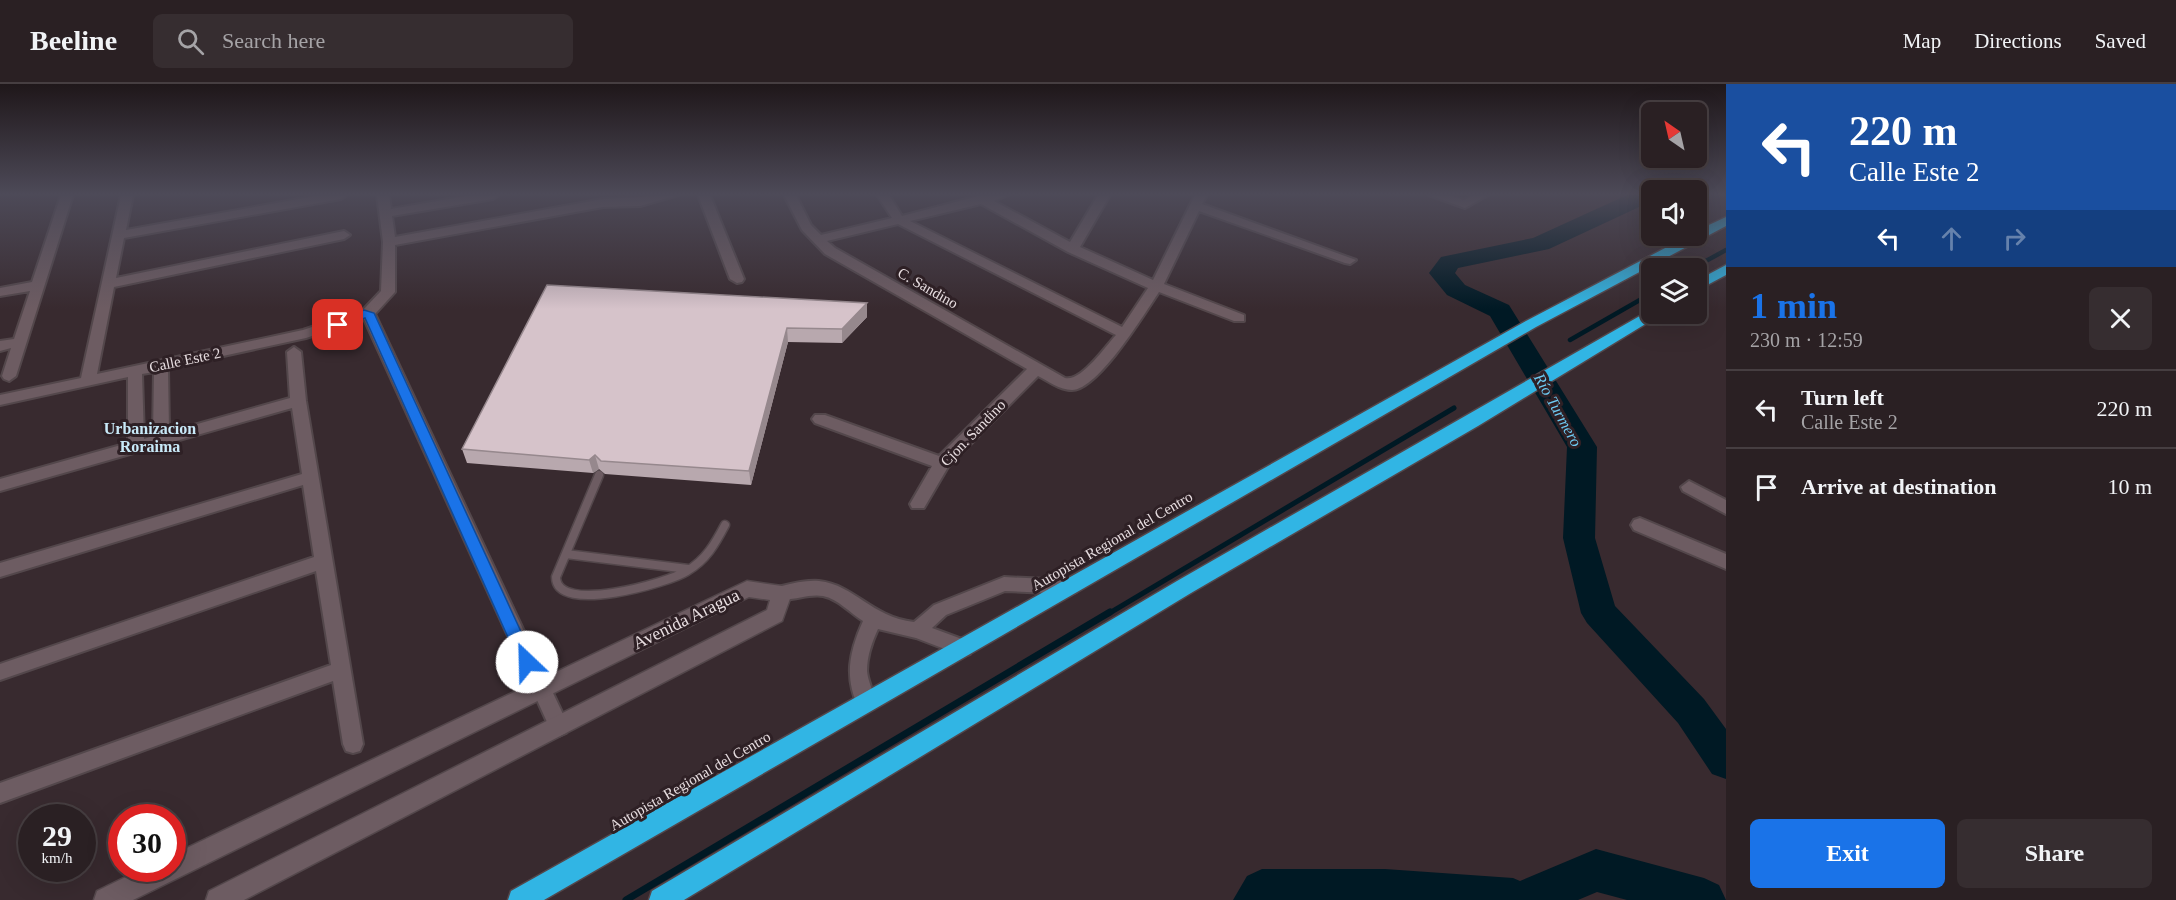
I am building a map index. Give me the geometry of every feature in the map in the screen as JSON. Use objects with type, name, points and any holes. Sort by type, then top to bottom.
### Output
[{"type":"highway","name":"Autopista Regional del Centro","points":[[520,900],[1479,353],[1705,233]]},
{"type":"highway","points":[[1707,280],[1726,269]]},
{"type":"highway","points":[[661,900],[1184,587],[1506,402],[1641,321]]},
{"type":"street","points":[[9,376],[55,233]]},
{"type":"street","points":[[88,381],[120,235],[131,233]]},
{"type":"street","points":[[388,233],[388,292],[368,313],[559,727]]},
{"type":"street","points":[[389,242],[437,233]]},
{"type":"street","points":[[719,233],[737,279]]},
{"type":"street","name":"C. Sandino","points":[[813,233],[830,251],[1060,382],[1072,384],[1085,379],[1125,334]]},
{"type":"street","points":[[817,240],[845,233]]},
{"type":"street","points":[[925,233],[1125,334],[1156,286],[1182,233]]},
{"type":"street","points":[[1042,233],[1156,286],[1239,318]]},
{"type":"street","points":[[1073,249],[1082,233]]},
{"type":"street","points":[[1282,233],[1350,260]]},
{"type":"street","points":[[108,284],[344,235]]},
{"type":"street","points":[[0,292],[39,285]]},
{"type":"street","name":"Calle Este 2","points":[[0,400],[306,334],[368,313]]},
{"type":"street","points":[[0,346],[19,342]]},
{"type":"street","points":[[294,352],[298,401],[353,744]]},
{"type":"street","points":[[161,365],[161,440]]},
{"type":"street","name":"Cjon. Sandino","points":[[918,504],[942,463],[1036,369]]},
{"type":"street","points":[[135,371],[136,447]]},
{"type":"street","points":[[0,485],[298,401]]},
{"type":"street","points":[[820,419],[942,463]]},
{"type":"street","points":[[0,570],[310,477]]},
{"type":"street","points":[[1689,487],[1726,508]]},
{"type":"street","points":[[1640,525],[1726,562]]},
{"type":"street","points":[[0,672],[324,561]]},
{"type":"street","points":[[917,630],[940,610],[1004,584],[1070,587]]},
{"type":"street","points":[[218,900],[775,615],[782,593],[812,588],[826,589],[838,593],[873,619],[896,628],[917,630],[963,648]]},
{"type":"street","name":"Avenida Aragua","points":[[186,861],[747,589],[782,593]]},
{"type":"street","points":[[866,703],[856,676],[856,664],[873,619]]},
{"type":"street","points":[[0,793],[341,670]]},
{"type":"street","name":"Avenida Aragua","points":[[106,900],[143,882]]},
{"type":"lane","points":[[599,475],[556,577],[556,584],[567,591],[611,594],[640,590],[690,569],[702,561],[714,546],[725,525]]},
{"type":"lane","points":[[566,554],[690,569]]},
{"type":"building","points":[[547,285],[867,303],[842,329],[787,328],[749,471],[601,461],[595,455],[589,460],[462,449]]},
{"type":"waterway","name":"Río Turmero","points":[[1563,233],[1540,244],[1450,262],[1442,273],[1456,290],[1500,311],[1582,447],[1579,538],[1599,613],[1691,711],[1726,761]]},
{"type":"waterway","points":[[1707,260],[1726,250]]},
{"type":"waterway","points":[[1570,340],[1641,299]]},
{"type":"waterway","points":[[1108,614],[1454,408]]},
{"type":"waterway","points":[[626,900],[1110,612]]},
{"type":"waterway","name":"Río Turmero","points":[[1528,900],[1596,870],[1704,900]]},
{"type":"waterway","name":"Río Turmero","points":[[1255,900],[1262,891],[1385,891],[1513,900]]},
{"type":"district","name":"Urbanizacion Roraima","points":[[150,437]]},
{"type":"route","points":[[338,325],[368,313],[527,662]]}]
